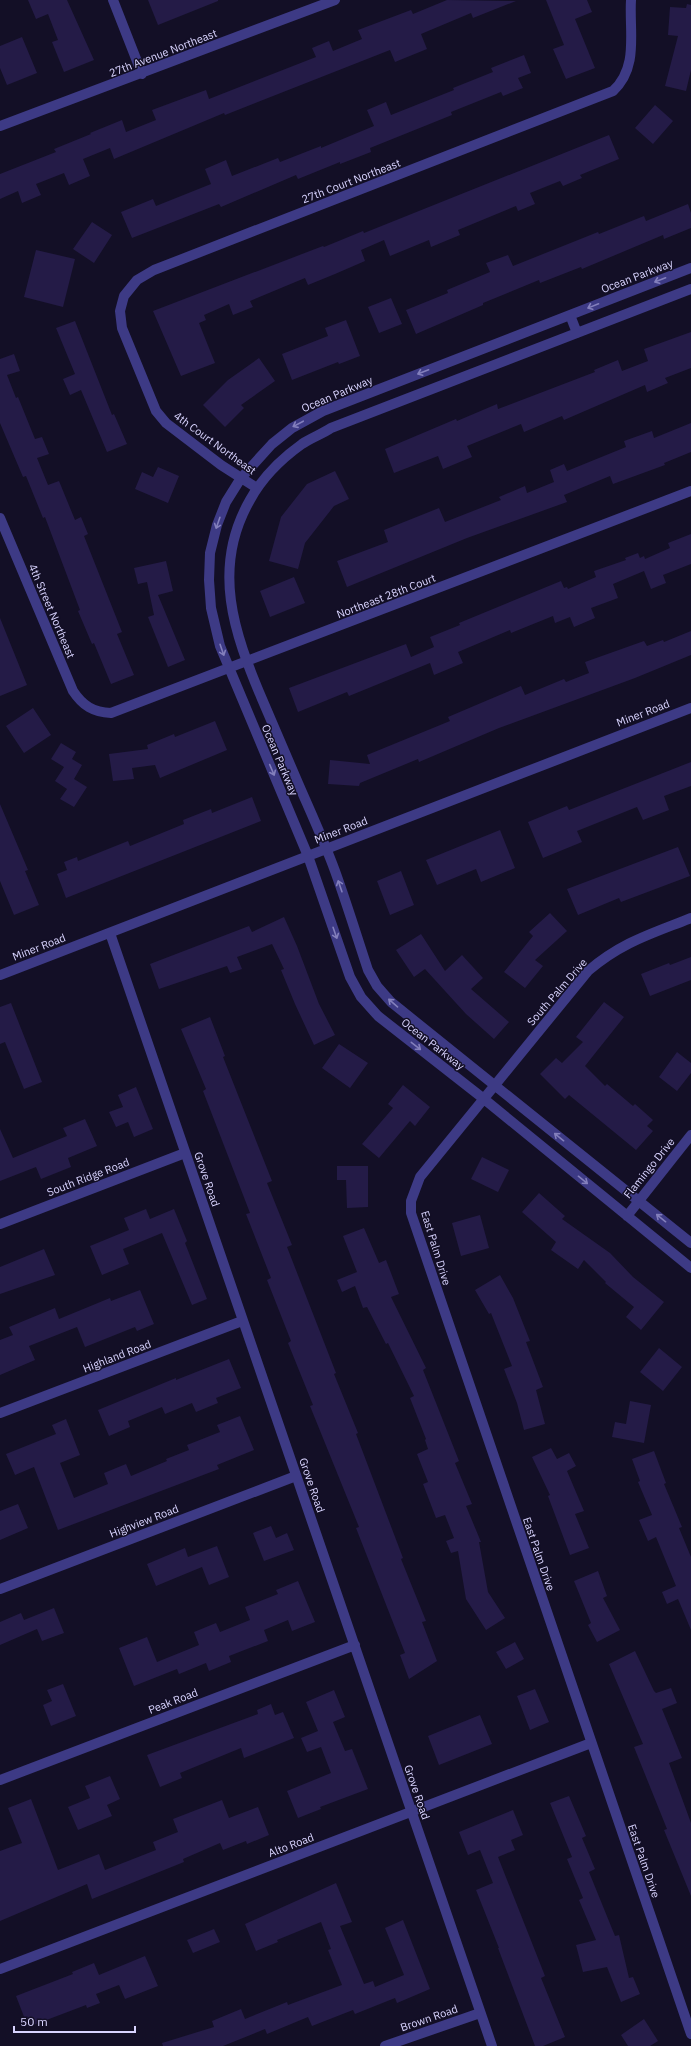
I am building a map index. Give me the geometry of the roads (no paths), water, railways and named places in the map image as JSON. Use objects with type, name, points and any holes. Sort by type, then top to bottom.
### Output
[{"type":"street","points":[[113,0],[142,74]]},
{"type":"street","name":"27th Avenue Northeast","points":[[0,126],[142,74],[335,0]]},
{"type":"street","name":"27th Court Northeast","points":[[122,328],[120,311],[124,296],[136,280],[154,270],[613,91],[622,83],[628,73],[630,61],[631,0]]},
{"type":"street","name":"Ocean Parkway","points":[[691,268],[323,411],[292,428],[272,444],[241,478],[226,502],[217,524],[210,553],[209,580],[211,608],[220,646],[228,669],[308,856],[350,977],[361,997],[378,1016],[484,1099],[691,1268]]},
{"type":"street","name":"Ocean Parkway","points":[[691,289],[331,428],[302,444],[285,458],[257,488],[235,530],[230,556],[229,580],[230,605],[238,640],[246,662],[326,849],[368,970],[377,986],[390,1002],[691,1243]]},
{"type":"street","points":[[570,315],[577,333]]},
{"type":"street","name":"4th Court Northeast","points":[[122,328],[156,411],[166,424],[257,488]]},
{"type":"street","name":"Northeast 28th Court","points":[[88,708],[100,712],[111,713],[691,491]]},
{"type":"street","name":"4th Street Northeast","points":[[0,518],[73,691],[79,700],[88,708]]},
{"type":"street","name":"Miner Road","points":[[0,975],[691,708]]},
{"type":"street","name":"South Palm Drive","points":[[484,1099],[588,971],[604,958],[630,942],[691,918]]},
{"type":"street","name":"Grove Road","points":[[110,932],[242,1321],[355,1645],[492,2046]]},
{"type":"street","name":"East Palm Drive","points":[[484,1099],[420,1177],[413,1194],[411,1213],[691,2034]]},
{"type":"street","name":"Flamingo Drive","points":[[627,1216],[691,1135]]},
{"type":"street","name":"South Ridge Road","points":[[0,1224],[186,1153]]},
{"type":"street","name":"Highland Road","points":[[0,1413],[242,1321]]},
{"type":"street","name":"Highview Road","points":[[0,1590],[296,1476]]},
{"type":"street","name":"Peak Road","points":[[0,1780],[355,1645]]},
{"type":"street","name":"Alto Road","points":[[0,1970],[591,1743]]},
{"type":"street","name":"Brown Road","points":[[385,2046],[480,2013]]}]
